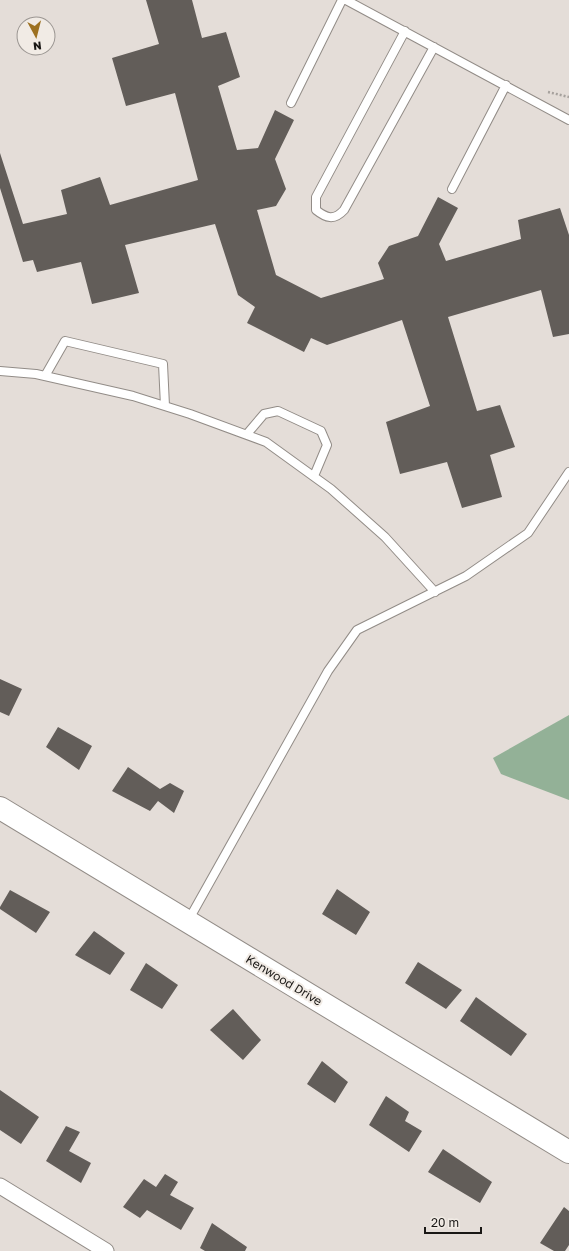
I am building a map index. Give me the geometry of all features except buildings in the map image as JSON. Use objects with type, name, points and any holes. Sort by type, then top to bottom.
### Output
[{"type":"street","name":"Kenwood Drive","points":[[1,811],[569,1152]]},
{"type":"street","points":[[0,1186],[106,1251]]},
{"type":"lane","points":[[291,103],[342,0]]},
{"type":"lane","points":[[346,0],[569,120]]},
{"type":"lane","points":[[405,31],[316,197],[316,210],[323,216],[331,217],[339,215],[344,210],[434,47]]},
{"type":"lane","points":[[452,189],[506,86]]},
{"type":"lane","points":[[45,376],[65,341],[163,364],[165,406]]},
{"type":"lane","points":[[0,371],[45,376],[133,396],[247,434],[266,442],[331,489],[385,537],[434,592]]},
{"type":"lane","points":[[247,434],[264,414],[278,411],[321,431],[327,445],[314,476]]},
{"type":"lane","points":[[188,922],[328,671],[357,630],[466,576],[528,533],[569,472]]},
{"type":"green space","points":[[569,715],[569,800],[501,774],[493,758]]}]
